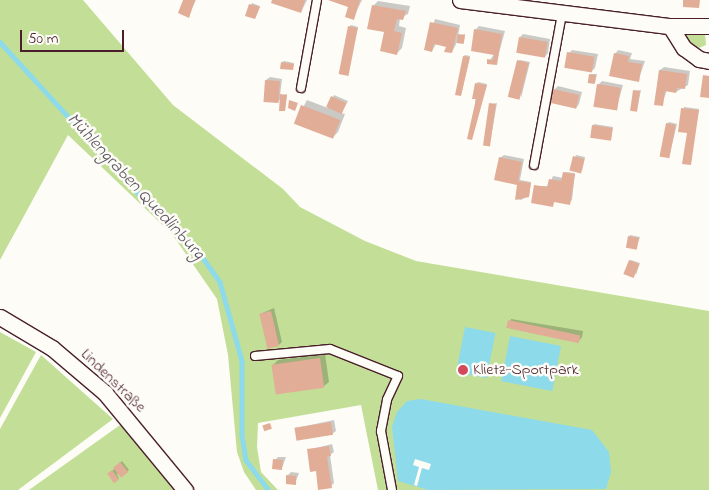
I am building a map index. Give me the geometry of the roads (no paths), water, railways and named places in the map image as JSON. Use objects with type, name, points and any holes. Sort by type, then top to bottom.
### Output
[{"type":"street","points":[[460,0],[670,26],[709,26]]},
{"type":"street","points":[[670,26],[684,48],[700,59],[709,61]]},
{"type":"street","name":"Lindenstraße","points":[[0,316],[52,348],[105,393],[184,490]]},
{"type":"lane","points":[[301,88],[317,0]]},
{"type":"lane","points":[[534,165],[562,14]]},
{"type":"lane","points":[[255,356],[323,349],[338,350],[367,366],[398,376],[387,400],[381,430],[392,490]]},
{"type":"water","points":[[465,327],[495,333],[487,378],[456,372]]},
{"type":"water","points":[[510,336],[561,346],[552,391],[501,381]]},
{"type":"water","points":[[421,399],[592,430],[609,452],[611,472],[606,489],[428,490],[398,481],[392,427],[397,412],[407,401]]},
{"type":"waterway","name":"Mühlengraben Quedlinburg","points":[[0,42],[158,215],[196,248],[220,282],[242,361],[242,435],[246,460],[269,490]]},
{"type":"place","name":"Klietz-Sportpark","points":[[463,370]]}]
